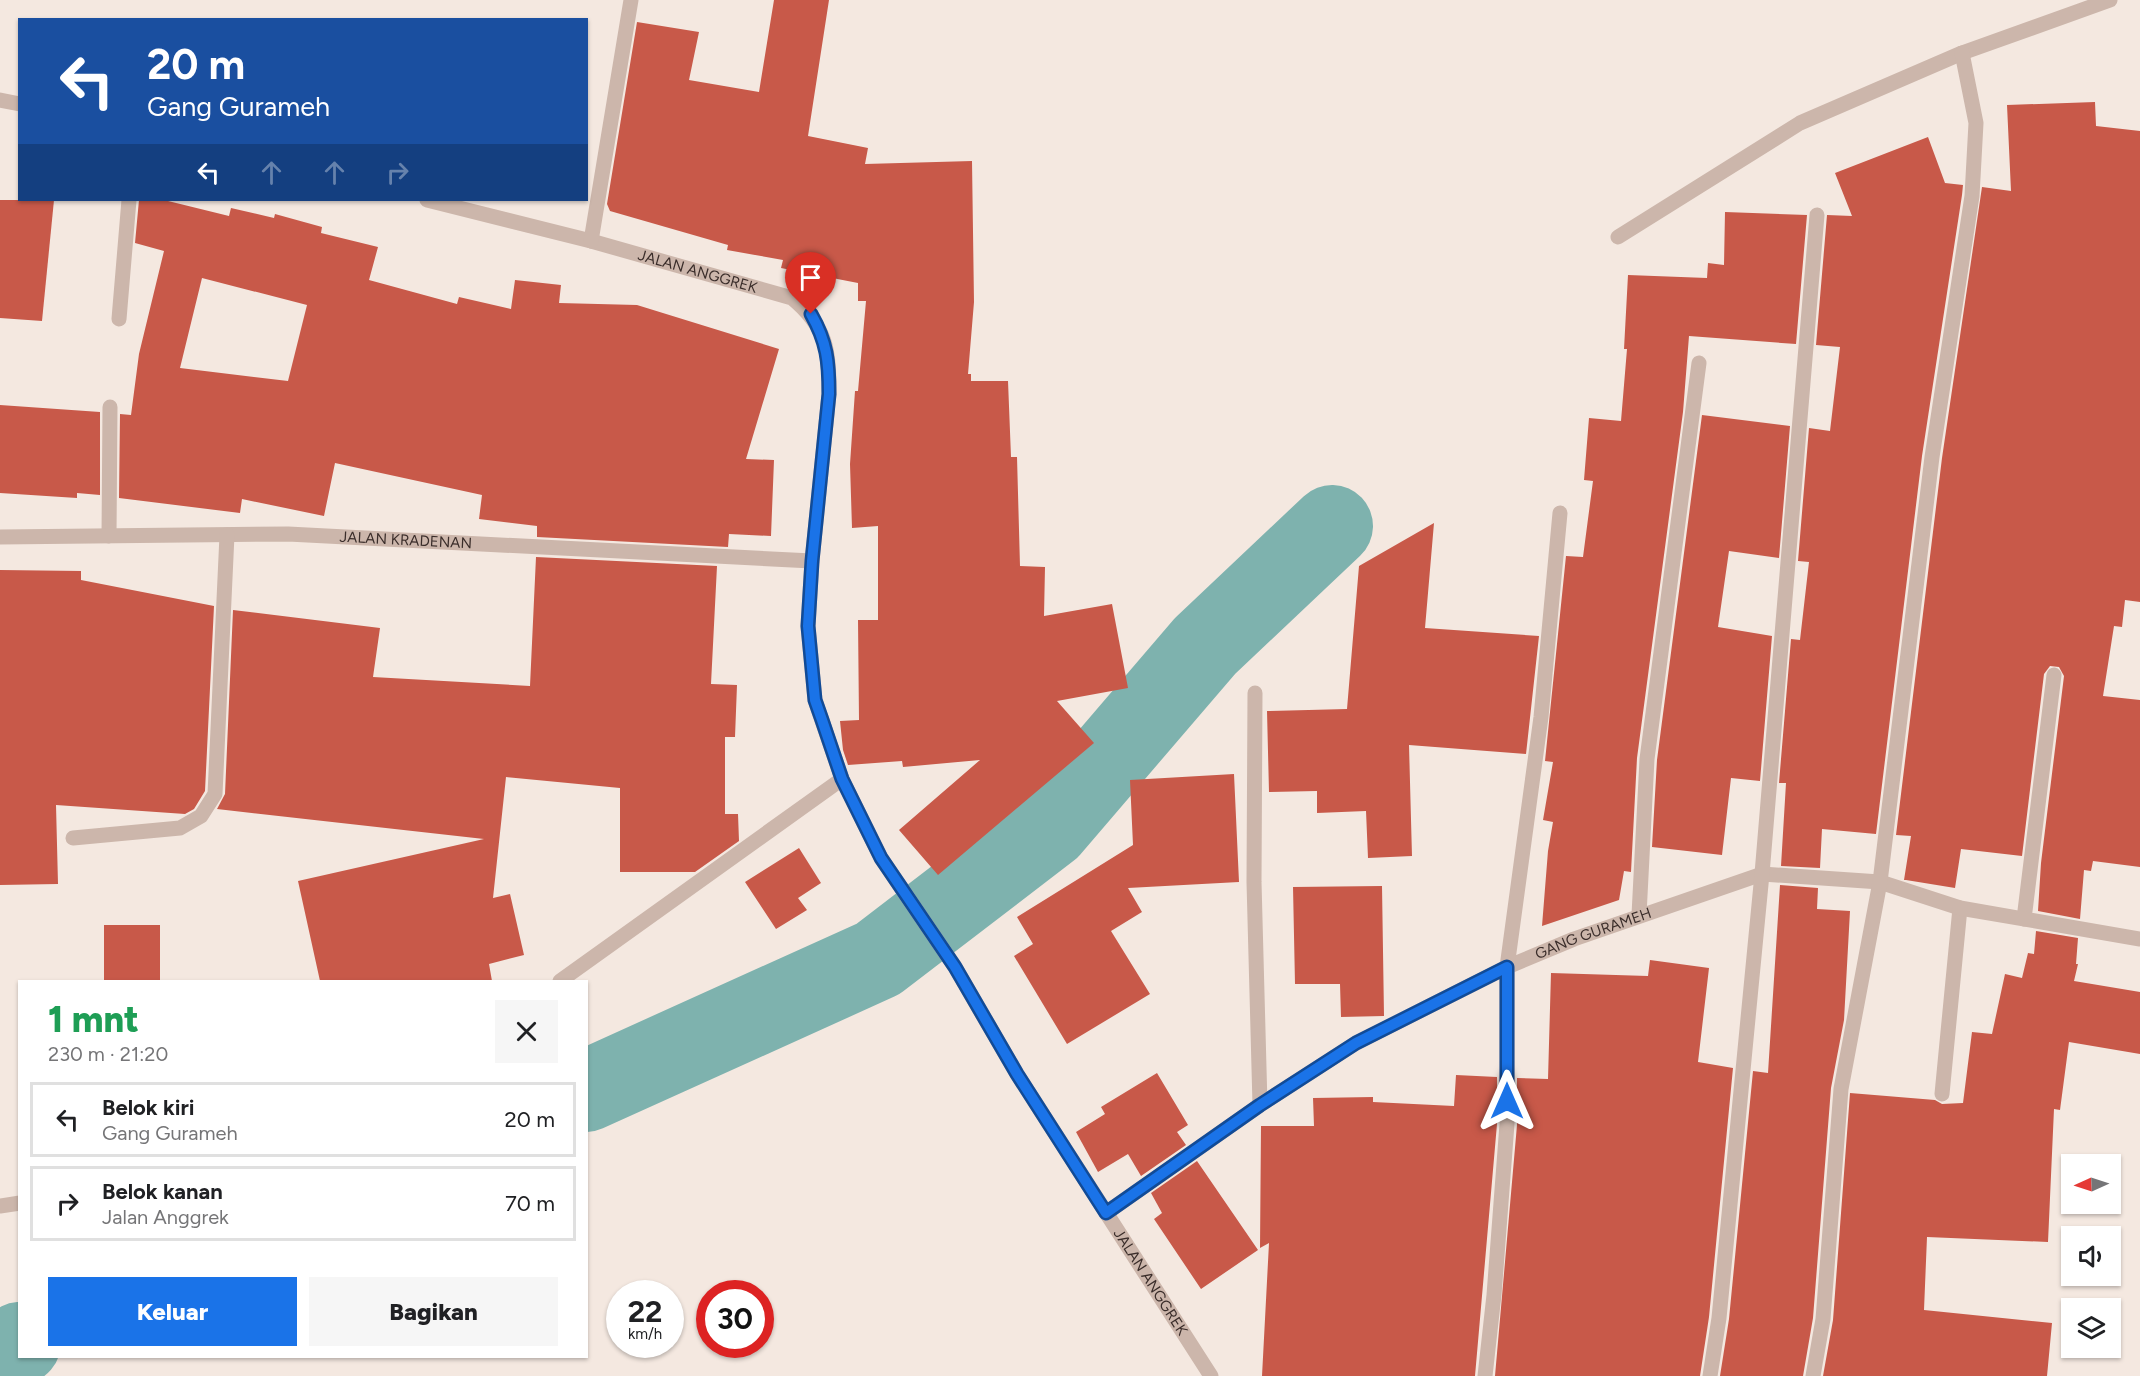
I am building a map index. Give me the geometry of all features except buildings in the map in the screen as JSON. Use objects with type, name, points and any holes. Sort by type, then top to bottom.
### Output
[{"type":"street","points":[[591,242],[631,0]]},
{"type":"street","points":[[1618,237],[1800,123],[1962,53],[2110,0]]},
{"type":"street","points":[[1812,1376],[1823,1319],[1841,1089],[1880,882],[1932,457],[1972,196],[1976,123],[1962,53]]},
{"type":"street","points":[[0,100],[18,104]]},
{"type":"street","points":[[118,319],[129,201]]},
{"type":"street","name":"JALAN ANGGREK","points":[[431,201],[591,242],[792,298],[811,314],[823,336],[829,366],[829,394],[812,561],[808,626],[815,700],[842,779],[881,858],[955,967],[1017,1074],[1211,1376]]},
{"type":"street","points":[[1710,1376],[1719,1318],[1762,874],[1817,215]]},
{"type":"street","points":[[1639,915],[1647,759],[1699,363]]},
{"type":"street","points":[[110,407],[110,536]]},
{"type":"street","points":[[1485,1376],[1494,1295],[1507,1124],[1507,967],[1541,717],[1560,513]]},
{"type":"street","name":"JALAN KRADENAN","points":[[0,537],[288,534],[812,561]]},
{"type":"street","points":[[73,838],[180,828],[201,816],[215,794],[227,535]]},
{"type":"street","points":[[2024,919],[2054,675]]},
{"type":"street","points":[[1255,693],[1254,882],[1260,1105]]},
{"type":"street","points":[[561,980],[842,779]]},
{"type":"street","name":"GANG GURAMEH","points":[[1106,1213],[1260,1105],[1356,1043],[1507,967],[1639,915],[1762,874],[1880,882],[1960,908],[2140,939]]},
{"type":"street","points":[[1942,1094],[1960,908]]},
{"type":"street","points":[[0,1206],[18,1203]]},
{"type":"waterway","points":[[588,1090],[878,959],[1049,828],[1205,646],[1332,526]]},
{"type":"waterway","points":[[0,1353],[18,1344]]},
{"type":"route","points":[[811,314],[823,336],[829,366],[829,394],[812,561],[808,626],[815,700],[842,779],[881,858],[955,967],[1017,1074],[1106,1213],[1260,1105],[1356,1043],[1507,967],[1507,1101]]}]
